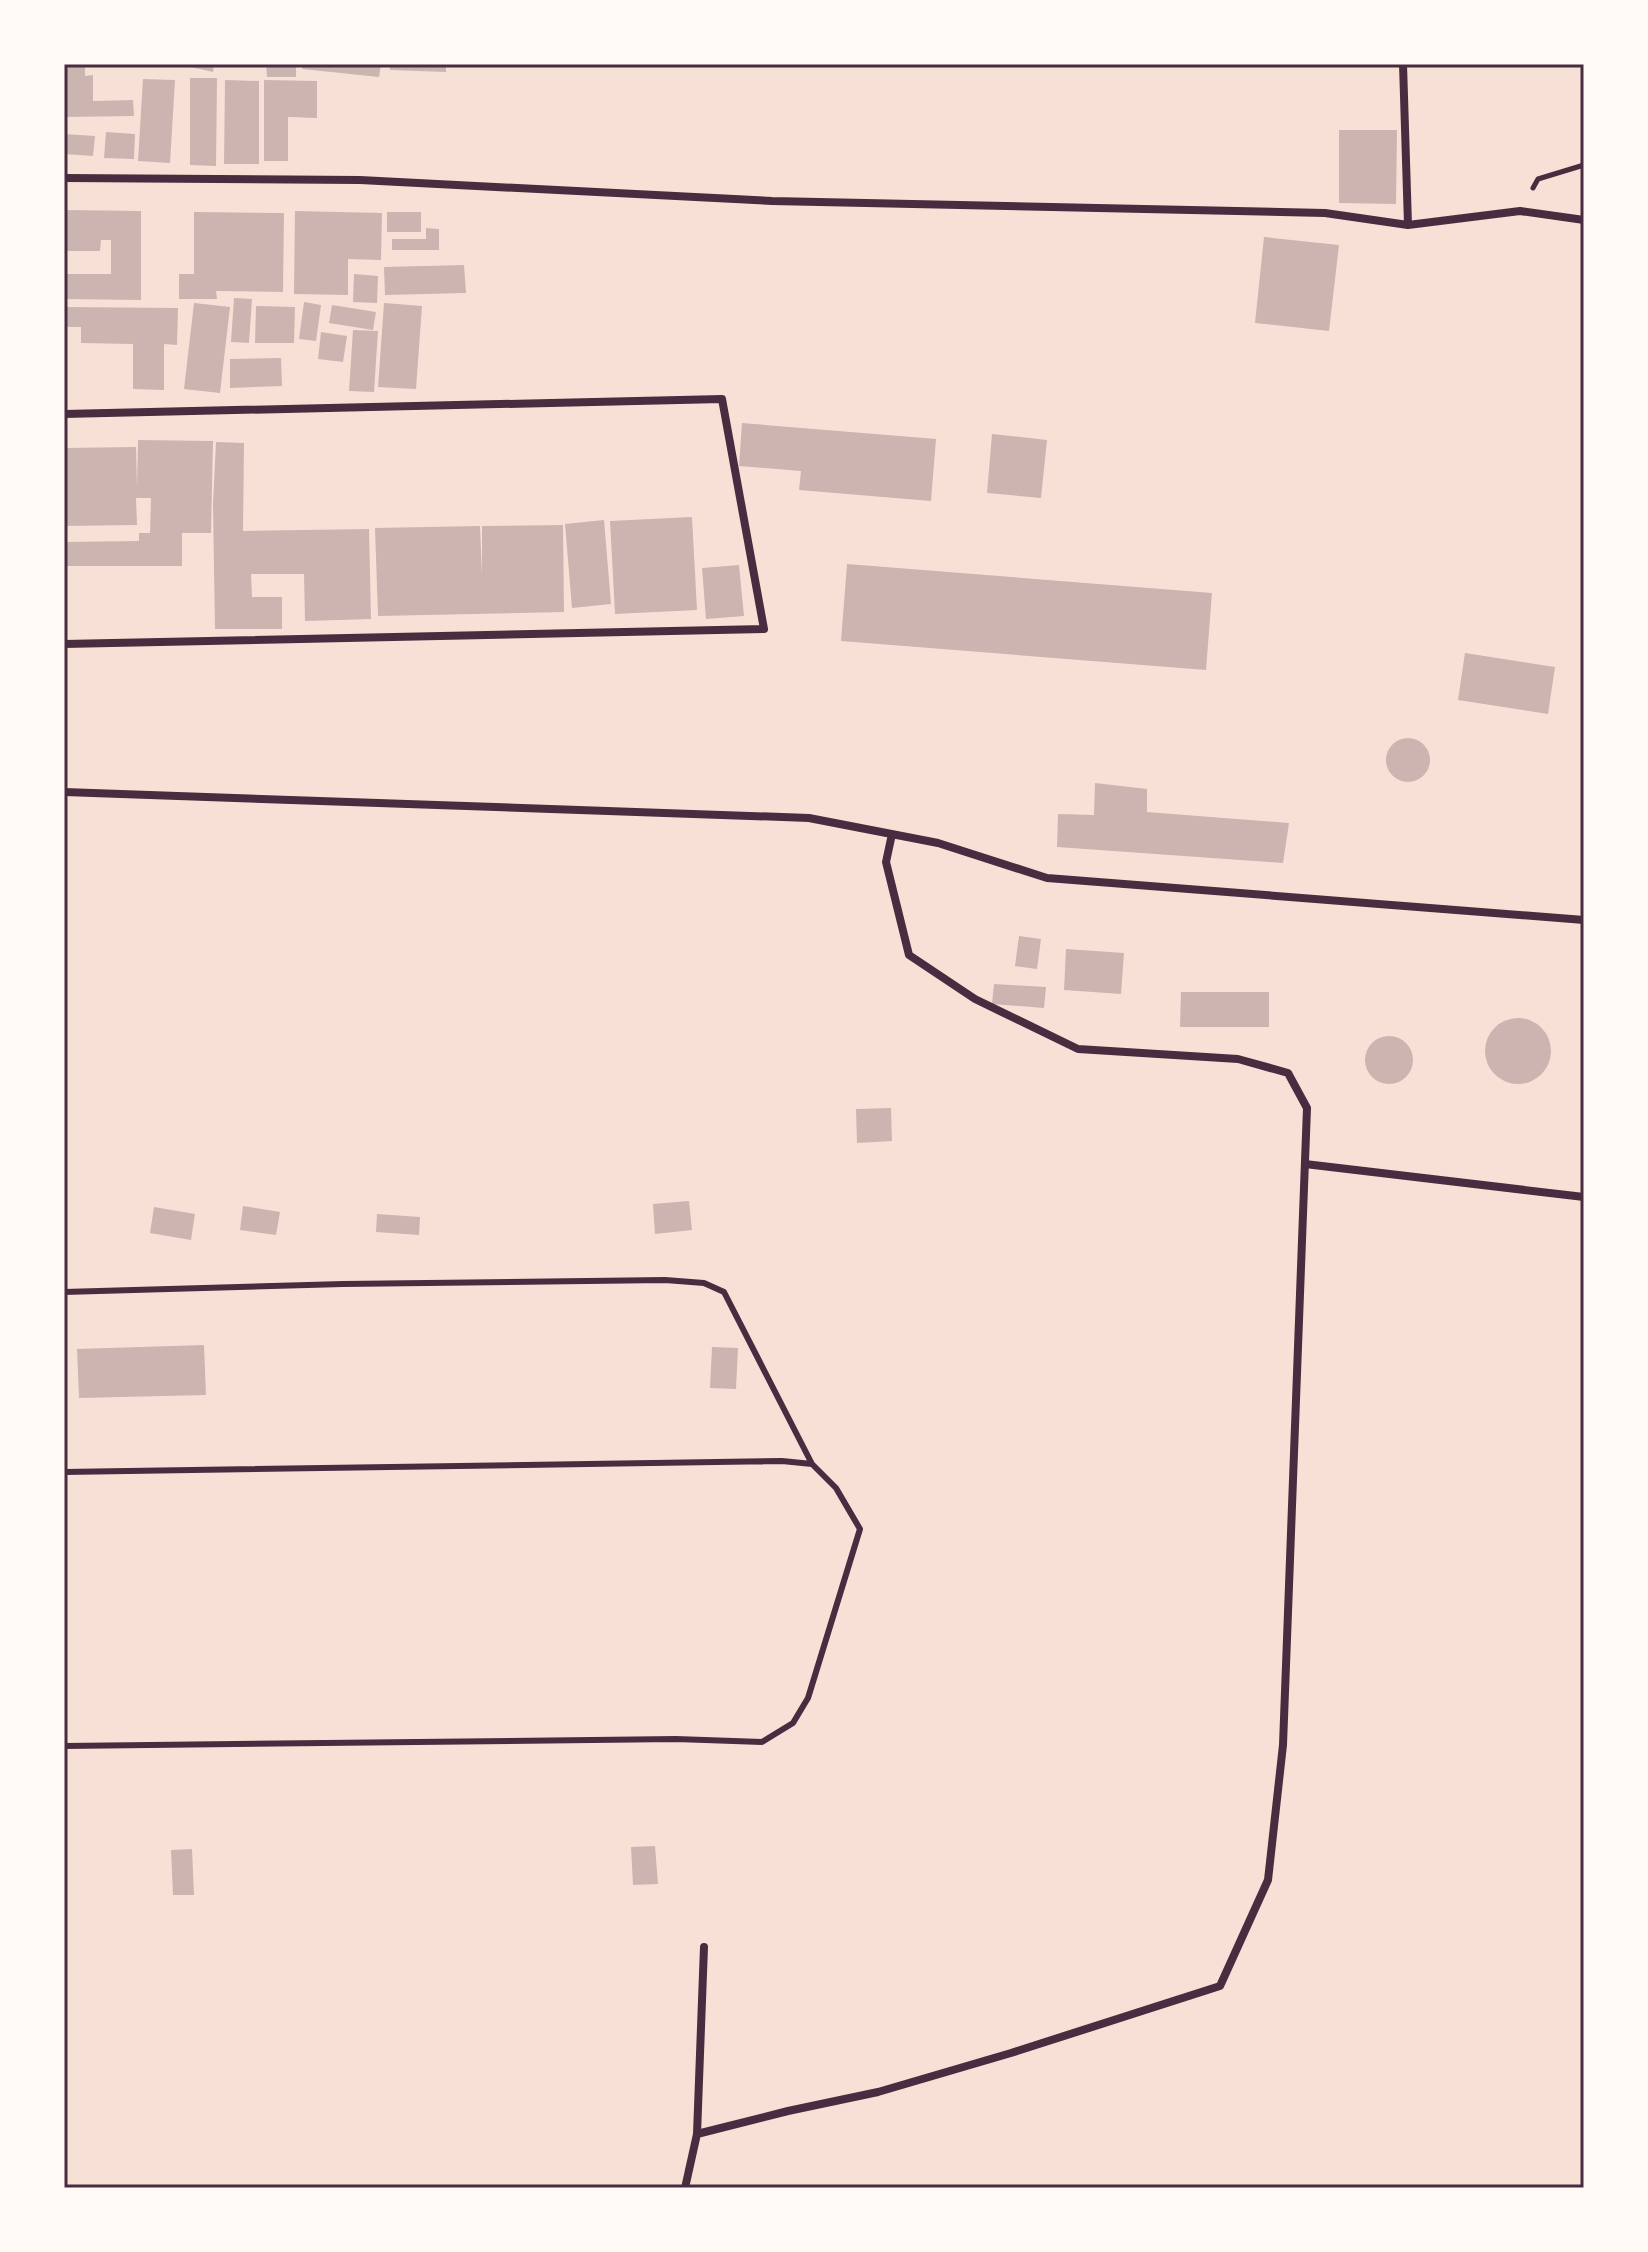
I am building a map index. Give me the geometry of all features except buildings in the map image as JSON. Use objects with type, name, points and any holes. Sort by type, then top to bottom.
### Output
[{"type":"street","points":[[1403,64],[1408,225]]},
{"type":"street","points":[[64,178],[360,180],[698,199],[1325,213],[1408,225],[1520,211],[1584,220]]},
{"type":"street","points":[[64,414],[722,399],[764,629],[64,644]]},
{"type":"street","points":[[64,792],[809,818],[938,843],[1047,878],[1584,920]]},
{"type":"street","points":[[697,2134],[878,2092],[1220,1986],[1268,1880],[1283,1745],[1307,1108],[1288,1073],[1238,1059],[1078,1049],[975,999],[909,955],[886,862],[892,834]]},
{"type":"street","points":[[1305,1164],[1584,1197]]},
{"type":"street","points":[[685,2188],[697,2134],[704,1947]]},
{"type":"lane","points":[[64,1292],[343,1284],[665,1280],[704,1283],[724,1292],[812,1464],[836,1488],[860,1529],[808,1698],[793,1723],[762,1742],[676,1739],[64,1746]]},
{"type":"lane","points":[[64,1472],[782,1461],[812,1464]]},
{"type":"path","points":[[1520,211],[1538,179],[1584,165]]}]
